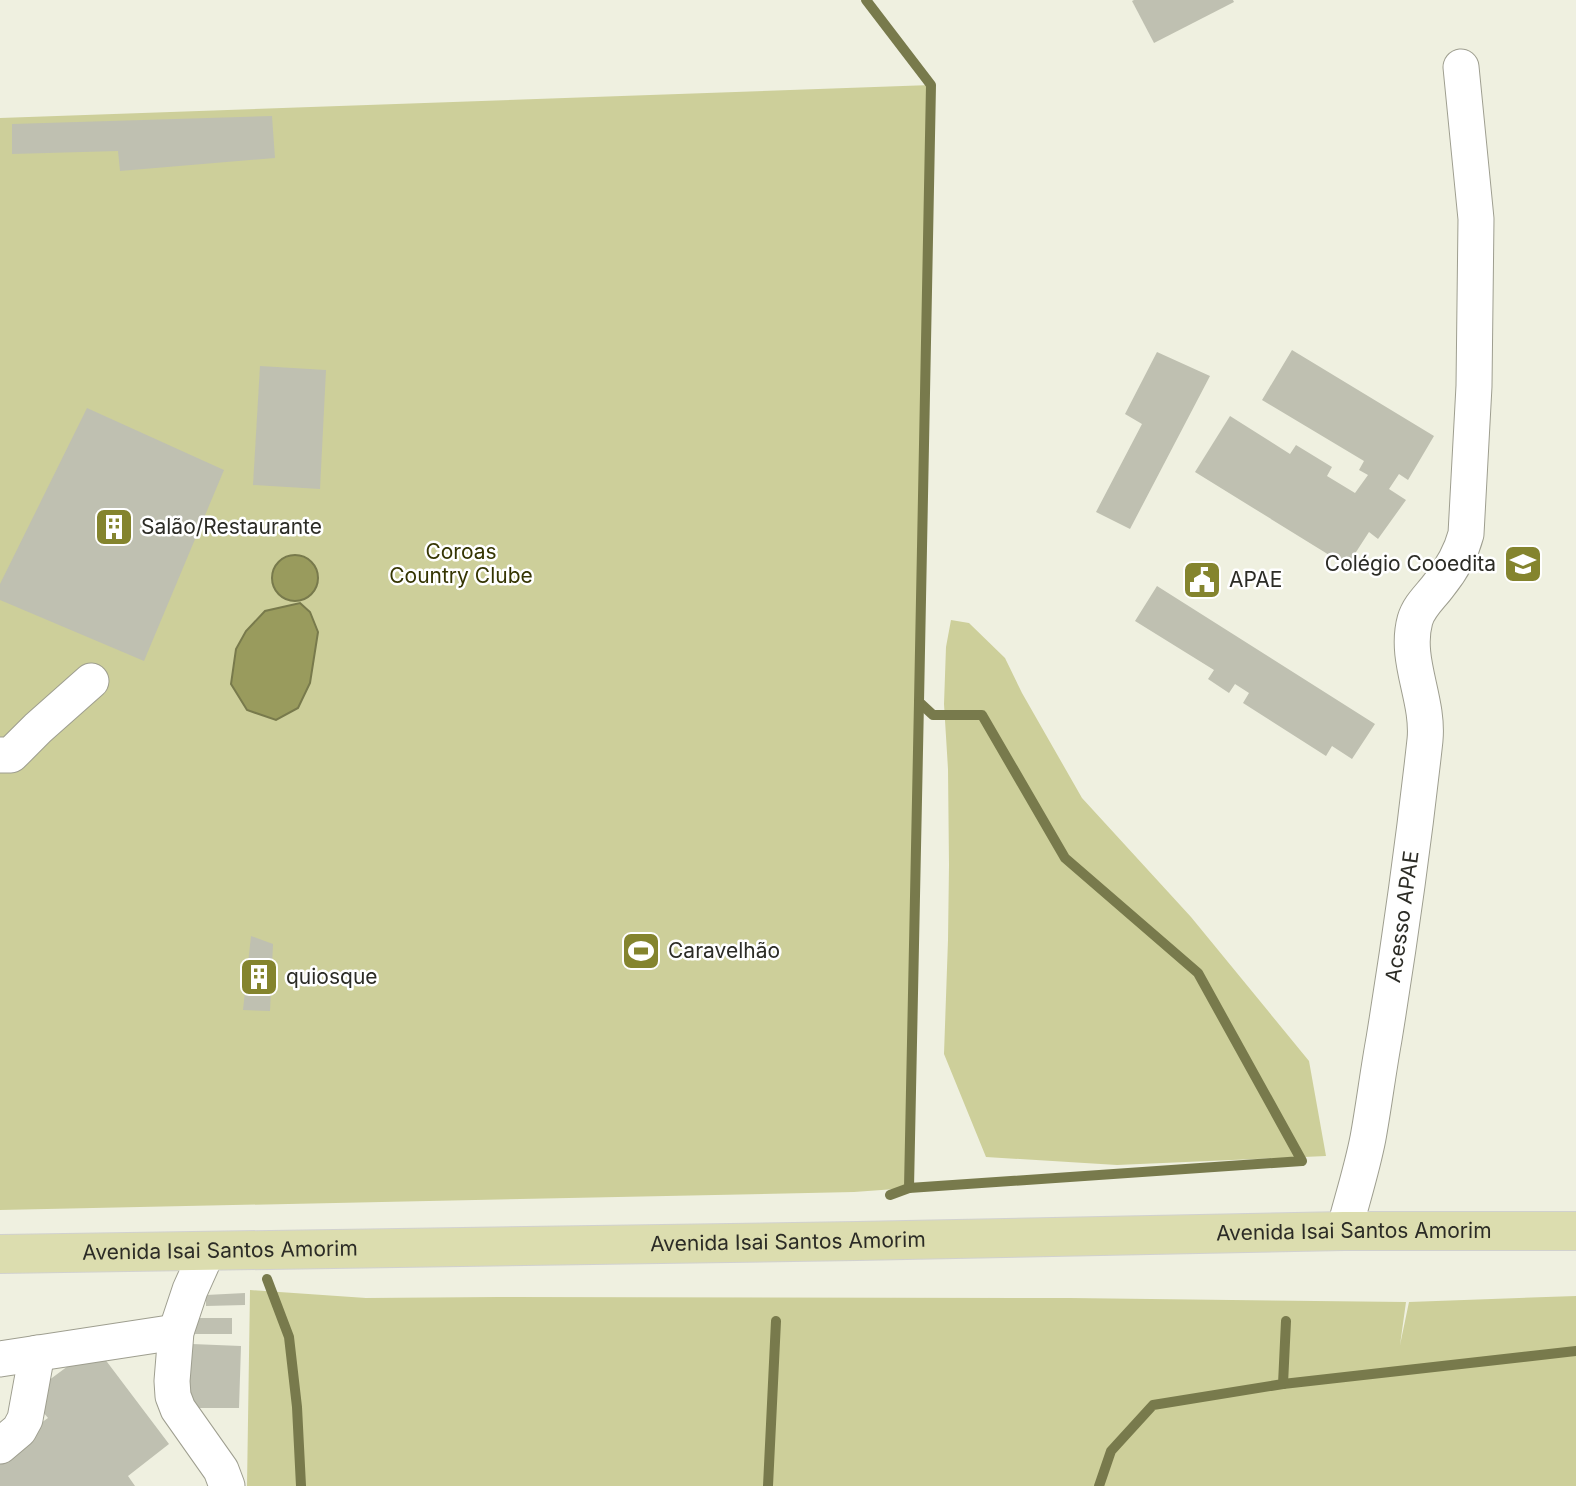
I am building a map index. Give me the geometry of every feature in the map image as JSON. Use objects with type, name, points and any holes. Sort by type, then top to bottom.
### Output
[{"type":"main road","name":"Avenida Isai Santos Amorim","points":[[0,1254],[1344,1231],[1576,1231]]},
{"type":"lane","name":"Acesso APAE","points":[[1344,1231],[1367,1141],[1401,933],[1426,735],[1424,710],[1412,654],[1416,618],[1424,603],[1453,566],[1462,550],[1466,534],[1474,386],[1476,219],[1461,67]]},
{"type":"lane","points":[[0,755],[10,755],[91,681]]},
{"type":"lane","points":[[208,1250],[190,1290],[176,1332],[173,1396],[178,1409],[220,1470],[227,1486]]},
{"type":"lane","points":[[0,1359],[176,1332]]},
{"type":"lane","points":[[0,1446],[19,1430],[25,1419],[37,1353]]},
{"type":"green space","name":"Coroas Country Clube","points":[[931,85],[909,1188],[854,1192],[0,1210],[0,118]]},
{"type":"green space","points":[[951,620],[969,623],[1005,658],[1082,798],[1191,917],[1309,1061],[1326,1156],[1117,1165],[986,1157],[944,1054],[949,865],[944,704],[946,647]]},
{"type":"green space","points":[[250,1290],[366,1298],[1070,1298],[1406,1302],[1400,1345],[1409,1302],[1576,1296],[1576,1486],[247,1486]]},
{"type":"shaded area","points":[[295,555],[311,562],[318,578],[311,594],[295,601],[279,594],[272,578],[279,562]]},
{"type":"shaded area","points":[[300,603],[310,612],[318,632],[310,683],[298,708],[276,720],[247,710],[231,684],[236,649],[246,631],[265,611]]},
{"type":"building","points":[[1132,1],[1234,2],[1154,43]]},
{"type":"building","points":[[272,116],[275,158],[120,171],[118,151],[12,154],[12,124]]},
{"type":"building","points":[[1292,350],[1434,436],[1408,480],[1399,474],[1389,489],[1406,500],[1378,539],[1369,532],[1347,566],[1195,472],[1230,416],[1290,454],[1296,445],[1332,467],[1327,476],[1355,493],[1368,475],[1359,470],[1364,461],[1262,400]]},
{"type":"building","points":[[1157,352],[1210,376],[1130,529],[1096,512],[1142,424],[1125,414]]},
{"type":"building","points":[[260,366],[326,370],[320,489],[253,485]]},
{"type":"building","name":"Salão/Restaurante","points":[[87,408],[224,470],[144,661],[0,600],[0,584]]},
{"type":"building","points":[[1157,586],[1375,724],[1352,759],[1332,746],[1326,756],[1243,703],[1249,693],[1235,684],[1229,693],[1208,679],[1214,670],[1135,621]]},
{"type":"building","name":"quiosque","points":[[251,936],[273,944],[270,1011],[243,1010]]},
{"type":"building","points":[[245,1293],[245,1305],[206,1306],[206,1295]]},
{"type":"building","points":[[196,1318],[232,1318],[232,1334],[195,1334]]},
{"type":"building","points":[[192,1344],[241,1346],[239,1408],[188,1408]]},
{"type":"building","points":[[95,1346],[169,1444],[128,1476],[135,1486],[0,1486],[0,1452],[48,1418],[29,1395]]},
{"type":"waterway","points":[[866,0],[931,85],[919,702],[933,715],[982,715],[1065,858],[1198,973],[1302,1161],[909,1188]]},
{"type":"waterway","points":[[890,1195],[909,1188],[919,702]]},
{"type":"waterway","points":[[267,1279],[289,1337],[297,1407],[301,1486]]},
{"type":"waterway","points":[[768,1486],[776,1321]]},
{"type":"waterway","points":[[1099,1486],[1111,1451],[1153,1405],[1283,1384],[1286,1321]]},
{"type":"waterway","points":[[1283,1384],[1576,1351]]},
{"type":"place","name":"Salão/Restaurante","points":[[114,527]]},
{"type":"place","name":"Colégio Cooedita","points":[[1523,564]]},
{"type":"place","name":"APAE","points":[[1202,580]]},
{"type":"place","name":"Caravelhão","points":[[641,951]]},
{"type":"place","name":"quiosque","points":[[259,977]]}]
